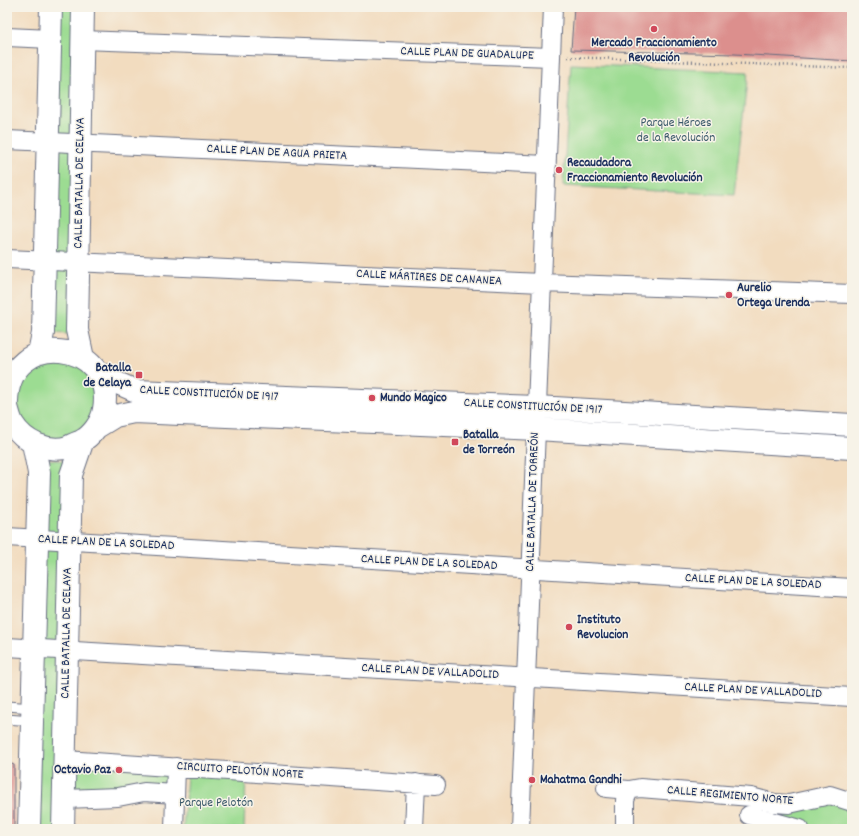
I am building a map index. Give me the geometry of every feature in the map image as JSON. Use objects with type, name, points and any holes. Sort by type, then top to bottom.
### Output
[{"type":"street","points":[[7,402],[7,390],[10,375],[24,361],[39,353],[43,333],[52,7]]},
{"type":"street","name":"CALLE BATALLA DE CELAYA","points":[[63,829],[71,475],[90,433],[103,414],[105,400],[104,385],[90,365],[77,330],[83,7]]},
{"type":"street","name":"CALLE BATALLA DE TORREÓN","points":[[520,829],[553,7]]},
{"type":"street","points":[[7,37],[51,39]]},
{"type":"street","name":"CALLE PLAN DE GUADALUPE","points":[[82,40],[551,57]]},
{"type":"street","name":"CALLE PLAN DE AGUA PRIETA","points":[[7,140],[547,165]]},
{"type":"street","name":"CALLE MÁRTIRES DE CANANEA","points":[[7,258],[542,283],[852,294]]},
{"type":"street","name":"CALLE CONSTITUCIÓN DE 1917","points":[[39,353],[54,350],[69,352],[114,382],[136,391],[537,407],[852,426]]},
{"type":"street","name":"CALLE CONSTITUCIÓN DE 1917","points":[[33,443],[50,448],[68,447],[115,416],[134,412],[536,429],[852,448]]},
{"type":"street","points":[[9,416],[25,438],[33,443],[39,473],[29,829]]},
{"type":"street","name":"CALLE PLAN DE LA SOLEDAD","points":[[7,537],[852,588]]},
{"type":"street","name":"CALLE PLAN DE VALLADOLID","points":[[7,646],[852,697]]},
{"type":"street","name":"CIRCUITO PELOTÓN NORTE","points":[[65,760],[436,784]]},
{"type":"street","points":[[174,829],[176,767]]},
{"type":"street","points":[[414,829],[416,783]]},
{"type":"street","name":"CALLE REGIMIENTO NORTE","points":[[606,788],[629,790],[640,788],[749,814],[800,829]]},
{"type":"street","points":[[625,829],[625,800],[629,790]]},
{"type":"street","points":[[64,799],[118,797],[144,792],[175,794]]},
{"type":"street","name":"CALLE REGIMIENTO NORTE","points":[[749,814],[774,803],[789,804],[830,795],[852,802]]},
{"type":"lane","points":[[7,706],[32,714]]},
{"type":"lane","points":[[7,718],[32,714]]},
{"type":"path","name":"CALLE PLAN DE GUADALUPE","points":[[551,57],[852,68]]},
{"type":"green space","points":[[51,7],[80,7],[74,334],[43,333]]},
{"type":"green space","name":"Parque Héroes de la Revolución","points":[[571,64],[748,72],[734,195],[563,186]]},
{"type":"green space","points":[[55,355],[88,370],[98,406],[86,428],[63,440],[38,437],[19,420],[15,383],[22,372]]},
{"type":"green space","points":[[36,458],[76,462],[62,829],[31,829]]},
{"type":"green space","points":[[68,760],[176,767],[173,790],[67,796]]},
{"type":"green space","name":"Parque Pelotón","points":[[187,775],[246,778],[244,829],[183,829]]},
{"type":"green space","points":[[753,798],[852,802],[852,827],[851,829],[809,829],[749,815]]},
{"type":"building","points":[[574,7],[852,7],[852,61],[735,54],[571,50]]},
{"type":"building","points":[[7,762],[14,765],[14,829],[7,829]]},
{"type":"place","name":"Mercado Fraccionamiento Revolución","points":[[654,29]]},
{"type":"place","name":"Recaudadora Fraccionamiento Revolución","points":[[559,170]]},
{"type":"place","name":"Aurelio Ortega Urenda","points":[[729,295]]},
{"type":"place","name":"Batalla de Celaya","points":[[139,375]]},
{"type":"place","name":"Mundo Magico","points":[[372,398]]},
{"type":"place","name":"Batalla de Torreón","points":[[455,442]]},
{"type":"place","name":"Instituto Revolucion","points":[[569,627]]},
{"type":"place","name":"Octavio Paz","points":[[119,770]]},
{"type":"place","name":"Mahatma Gandhi","points":[[532,780]]}]
